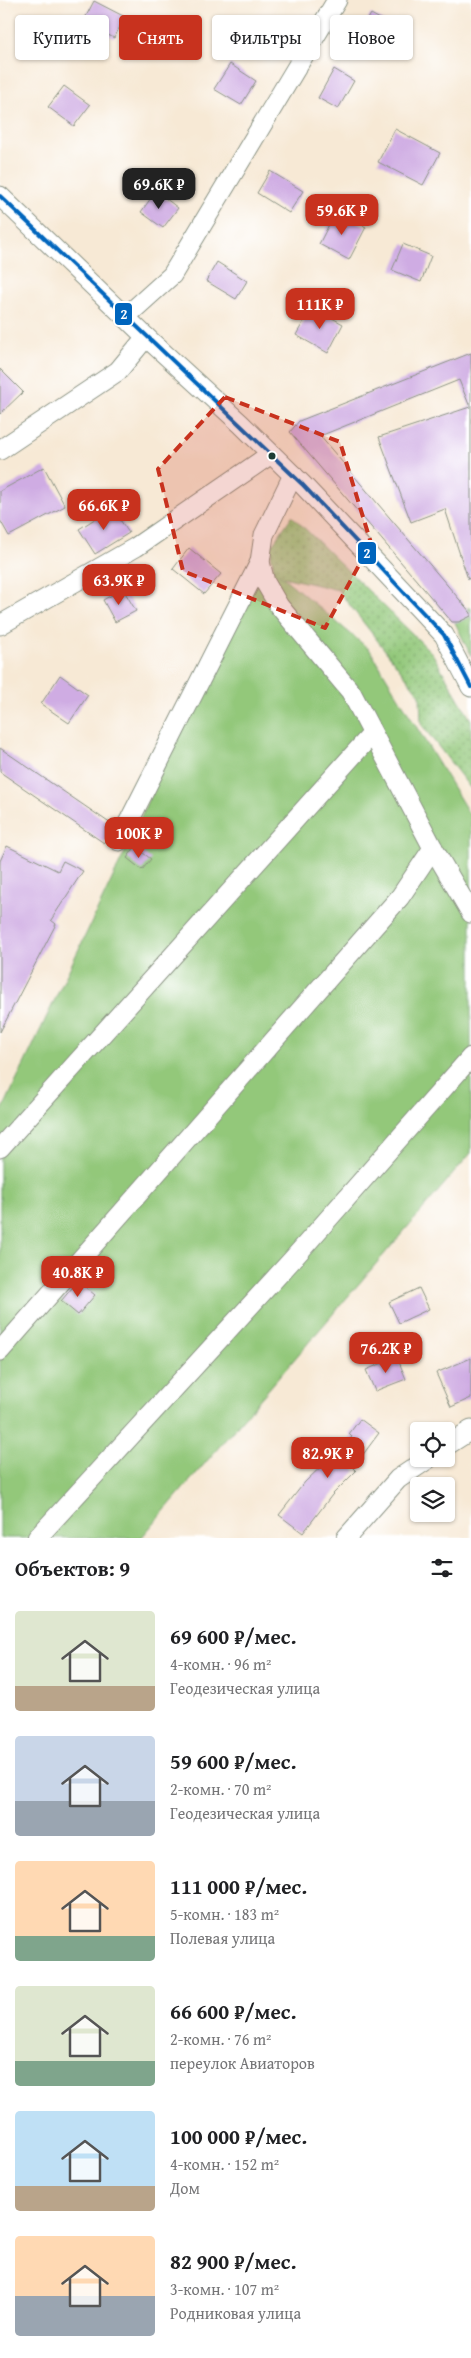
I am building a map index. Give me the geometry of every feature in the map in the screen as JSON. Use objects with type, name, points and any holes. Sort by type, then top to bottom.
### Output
[{"type":"street","points":[[120,311],[131,312],[172,276],[337,0]]},
{"type":"street","points":[[0,196],[293,475],[444,636],[471,687]]},
{"type":"street","points":[[0,450],[118,371],[146,337]]},
{"type":"street","points":[[0,625],[136,547],[271,454]]},
{"type":"street","points":[[119,841],[260,562],[264,535],[293,475]]},
{"type":"street","points":[[260,562],[265,582],[279,606],[351,692],[433,848],[471,913]]},
{"type":"street","points":[[0,1148],[372,734]]},
{"type":"street","points":[[0,1351],[400,897],[433,848]]},
{"type":"street","points":[[37,1538],[292,1260],[471,1057]]},
{"type":"street","points":[[455,1440],[471,1430]]},
{"type":"street","points":[[346,1538],[398,1479],[416,1467]]},
{"type":"highlighted area","points":[[225,397],[340,442],[371,543],[325,628],[183,571],[158,469]]},
{"type":"green space","points":[[292,516],[432,653],[471,720],[471,789],[421,724],[420,695],[338,590],[275,575],[270,548]]},
{"type":"green space","points":[[254,553],[370,650],[471,817],[471,1153],[141,1538],[0,1538],[0,1115],[133,835]]},
{"type":"green space","points":[[471,607],[471,656],[451,614]]},
{"type":"building","points":[[94,1],[121,15],[119,15],[119,28],[114,38],[109,35],[109,15],[87,15]]},
{"type":"building","points":[[230,64],[256,81],[241,105],[214,89]]},
{"type":"building","points":[[334,69],[354,81],[338,109],[318,98]]},
{"type":"building","points":[[64,86],[90,105],[74,126],[48,107]]},
{"type":"building","points":[[395,129],[440,153],[423,185],[378,162]]},
{"type":"building","points":[[270,171],[303,191],[289,213],[257,193]]},
{"type":"building","points":[[156,191],[178,208],[163,228],[141,212]]},
{"type":"building","points":[[336,211],[366,227],[349,260],[319,244]]},
{"type":"building","points":[[403,244],[431,256],[421,282],[392,270]]},
{"type":"building","points":[[217,262],[247,281],[236,299],[206,281]]},
{"type":"building","points":[[312,307],[343,324],[328,353],[296,335]]},
{"type":"building","points":[[471,353],[471,578],[468,579],[445,509],[411,522],[379,437],[470,407],[459,380],[320,436],[471,613],[471,616],[459,622],[452,622],[290,432],[299,421]]},
{"type":"building","points":[[0,369],[23,392],[0,414]]},
{"type":"building","points":[[44,467],[65,506],[9,536],[0,520],[0,491]]},
{"type":"building","points":[[112,508],[129,533],[95,554],[79,529]]},
{"type":"building","points":[[189,548],[221,574],[204,594],[173,569]]},
{"type":"building","points":[[123,589],[136,611],[115,622],[103,600]]},
{"type":"building","points":[[60,675],[88,695],[69,723],[41,704]]},
{"type":"building","points":[[0,748],[114,826],[104,843],[0,772]]},
{"type":"building","points":[[7,846],[58,871],[63,861],[83,871],[51,920],[56,924],[0,1032],[0,861]]},
{"type":"building","points":[[135,847],[151,859],[142,870],[127,858]]},
{"type":"building","points":[[78,1281],[95,1295],[78,1315],[61,1301]]},
{"type":"building","points":[[419,1288],[429,1309],[399,1323],[389,1302]]},
{"type":"building","points":[[397,1357],[406,1379],[375,1391],[366,1370]]},
{"type":"building","points":[[471,1358],[471,1398],[451,1407],[436,1373]]},
{"type":"building","points":[[360,1419],[379,1433],[353,1468],[356,1471],[332,1495],[303,1533],[279,1515],[305,1482],[352,1437],[349,1434]]},
{"type":"transit line","name":"2","points":[[0,196],[302,484],[444,635],[471,687]]}]
